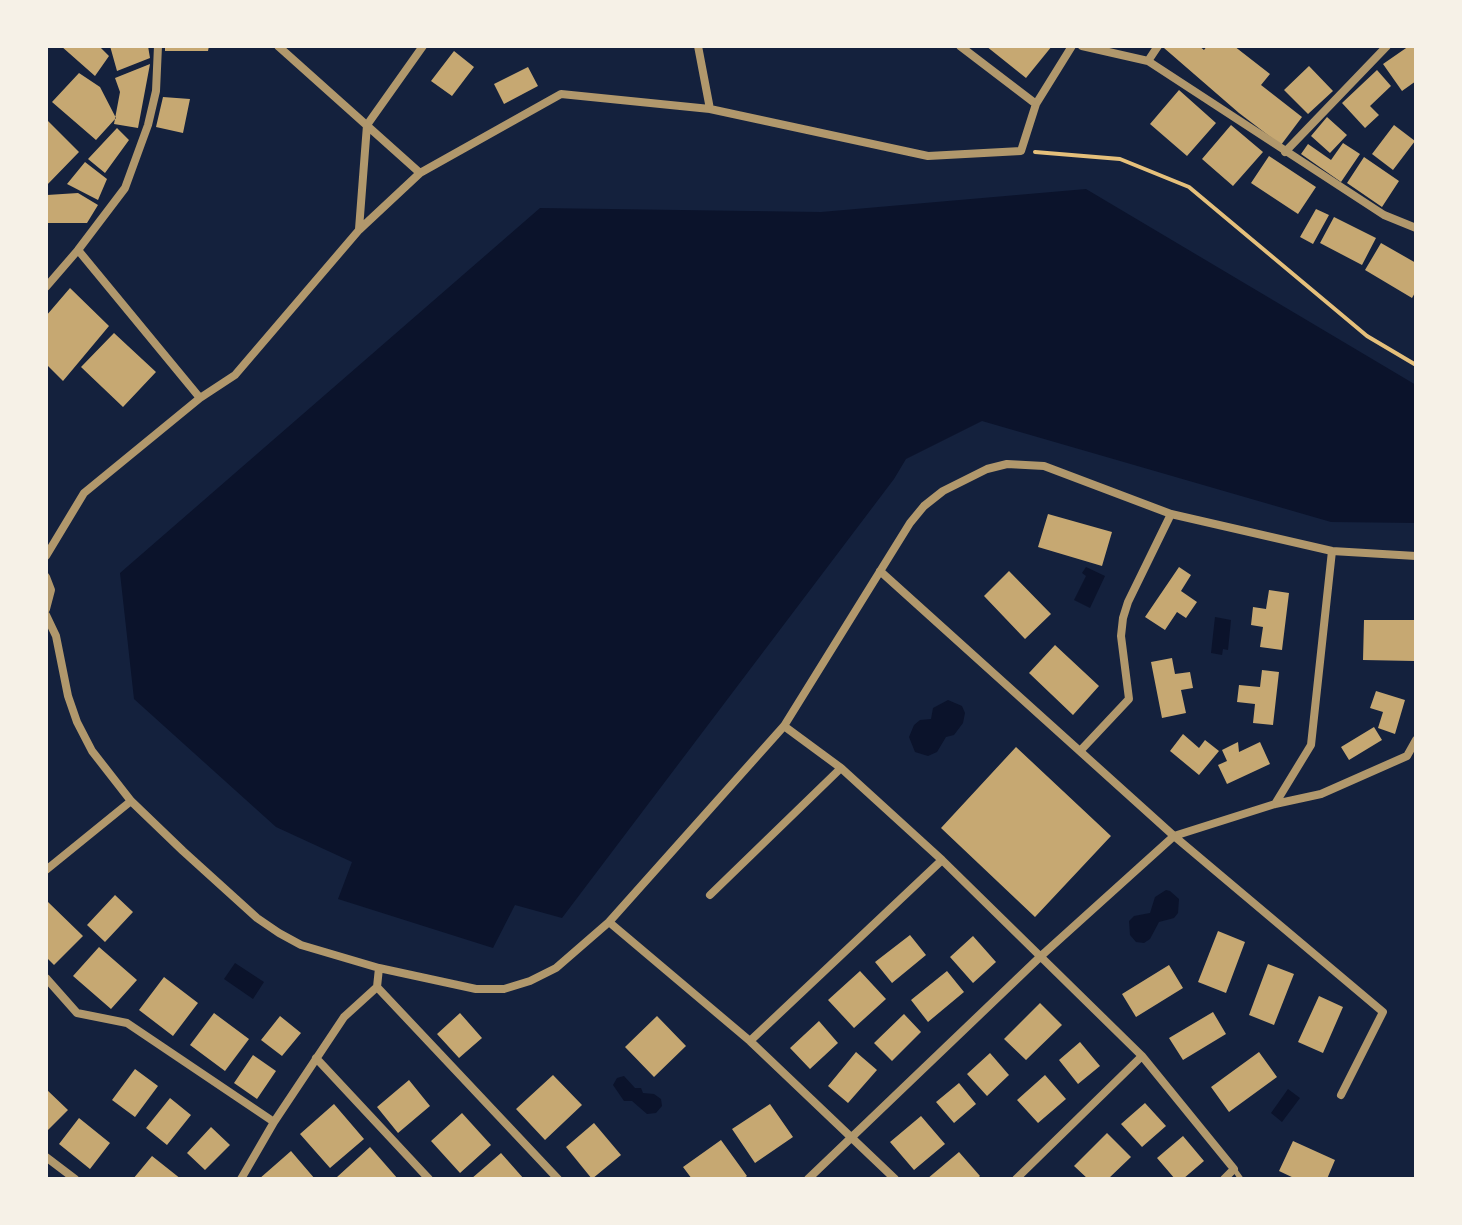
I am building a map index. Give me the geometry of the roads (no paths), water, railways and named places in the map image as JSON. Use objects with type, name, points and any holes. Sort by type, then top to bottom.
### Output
[{"type":"street","points":[[46,287],[125,188],[148,125],[156,91],[158,46]]},
{"type":"street","points":[[278,46],[420,173]]},
{"type":"street","points":[[359,230],[367,125],[423,46]]},
{"type":"street","points":[[698,46],[710,109]]},
{"type":"street","points":[[960,46],[1036,104]]},
{"type":"street","points":[[46,556],[84,493],[200,398],[235,375],[359,230],[420,173],[561,94],[710,109],[928,156],[1021,151],[1036,104],[1072,46]]},
{"type":"street","points":[[1082,46],[1148,61],[1384,215],[1416,228]]},
{"type":"street","points":[[1148,61],[1158,46]]},
{"type":"street","points":[[1285,152],[1387,46]]},
{"type":"street","points":[[78,250],[200,398]]},
{"type":"street","points":[[46,615],[56,636],[68,696],[77,722],[99,762],[131,801],[257,918],[301,945],[379,968],[476,989],[504,989],[556,968],[609,922],[784,726],[910,523],[924,506],[943,491],[987,469],[1026,463],[1044,466],[1171,514],[1332,551],[1416,556]]},
{"type":"street","points":[[1081,750],[1129,699],[1121,636],[1123,618],[1171,514]]},
{"type":"street","points":[[1275,804],[1311,745],[1332,551]]},
{"type":"street","points":[[880,571],[1174,836],[1383,1012],[1341,1095]]},
{"type":"street","points":[[46,577],[51,590],[46,609]]},
{"type":"street","points":[[784,726],[841,768],[942,860],[1142,1056],[1234,1169],[1224,1179]]},
{"type":"street","points":[[808,1179],[1041,956],[1174,836],[1275,804],[1321,794],[1407,756],[1416,740]]},
{"type":"street","points":[[710,895],[841,768]]},
{"type":"street","points":[[46,870],[131,801]]},
{"type":"street","points":[[750,1041],[942,860]]},
{"type":"street","points":[[609,922],[750,1041],[895,1179]]},
{"type":"street","points":[[241,1179],[274,1122],[344,1017],[377,987],[379,968]]},
{"type":"street","points":[[46,978],[77,1013],[127,1023],[274,1122]]},
{"type":"street","points":[[377,987],[558,1179]]},
{"type":"street","points":[[1016,1179],[1142,1056]]},
{"type":"street","points":[[316,1058],[429,1179]]},
{"type":"street","points":[[46,1157],[75,1179]]},
{"type":"lane","points":[[1234,1169],[1241,1179]]},
{"type":"water","points":[[1086,189],[1416,385],[1416,523],[1331,522],[982,421],[906,459],[562,918],[515,905],[493,948],[338,899],[352,862],[276,827],[134,699],[120,573],[540,208],[821,212]]},
{"type":"water","points":[[1086,567],[1105,576],[1090,608],[1074,600],[1086,576],[1082,573]]},
{"type":"water","points":[[1215,617],[1231,620],[1228,650],[1223,649],[1222,655],[1211,653]]},
{"type":"water","points":[[948,700],[962,706],[965,713],[963,723],[954,735],[946,737],[937,752],[928,756],[915,752],[909,737],[914,725],[920,720],[931,719],[933,708]]},
{"type":"water","points":[[1166,890],[1179,899],[1178,913],[1174,918],[1159,922],[1150,939],[1144,943],[1136,942],[1130,935],[1129,921],[1134,916],[1150,913],[1155,897]]},
{"type":"water","points":[[235,963],[264,982],[253,999],[224,979]]},
{"type":"water","points":[[624,1076],[643,1093],[654,1094],[661,1099],[662,1106],[656,1113],[647,1114],[632,1101],[624,1101],[613,1085],[617,1078]]},
{"type":"water","points":[[1288,1089],[1300,1098],[1282,1122],[1271,1113]]}]
